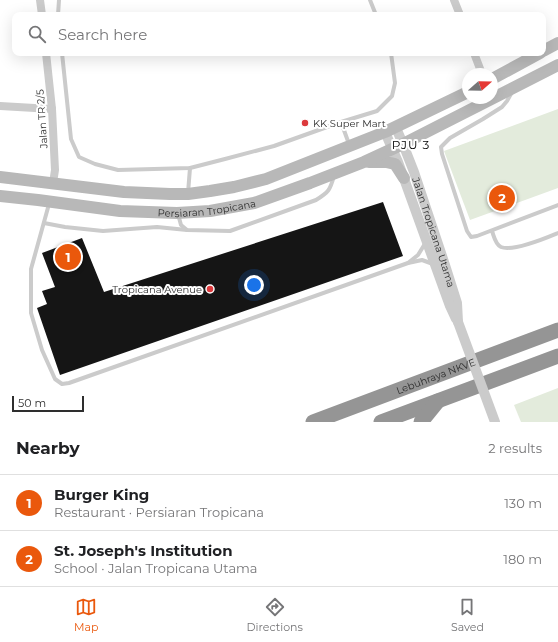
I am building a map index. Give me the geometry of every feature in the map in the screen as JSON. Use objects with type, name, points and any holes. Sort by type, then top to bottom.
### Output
[{"type":"highway","name":"Lebuhraya NKVE","points":[[313,422],[558,330]]},
{"type":"highway","points":[[381,422],[558,356]]},
{"type":"highway","points":[[421,422],[438,401]]},
{"type":"main road","points":[[546,49],[558,43]]},
{"type":"main road","points":[[498,76],[534,56]]},
{"type":"main road","name":"Persiaran Tropicana","points":[[0,196],[120,210],[177,213],[210,211],[254,203],[364,162],[558,65]]},
{"type":"main road","name":"Persiaran Tropicana","points":[[0,177],[124,192],[188,194],[234,187],[266,179],[391,130],[462,95]]},
{"type":"main road","points":[[364,162],[386,162],[395,164],[404,178]]},
{"type":"main road","points":[[50,201],[53,183]]},
{"type":"street","points":[[40,0],[42,12]]},
{"type":"street","points":[[454,0],[459,12]]},
{"type":"street","name":"Jalan TR 2/5","points":[[46,56],[52,109],[55,170],[53,183]]},
{"type":"street","points":[[476,56],[480,68]]},
{"type":"street","points":[[0,106],[52,109]]},
{"type":"street","points":[[391,130],[398,146]]},
{"type":"street","name":"Jalan Tropicana Utama","points":[[398,146],[404,178],[434,265],[458,322],[496,422]]},
{"type":"street","name":"Jalan Tropicana Utama","points":[[398,146],[445,265],[457,303],[458,322]]},
{"type":"lane","points":[[58,12],[59,0]]},
{"type":"lane","points":[[370,0],[375,12]]},
{"type":"lane","points":[[62,56],[71,139],[78,157],[95,164],[118,170],[190,168],[274,146],[378,111],[392,96],[396,83],[392,56]]},
{"type":"lane","points":[[514,87],[507,101],[502,107],[450,138],[441,147],[467,231],[471,237],[477,236],[558,205]]},
{"type":"lane","points":[[342,122],[350,146]]},
{"type":"lane","points":[[188,194],[190,168]]},
{"type":"lane","points":[[44,223],[103,231],[157,227],[188,230],[230,231],[316,200],[326,194],[331,187],[334,174]]},
{"type":"lane","points":[[50,201],[31,269],[31,313],[42,350],[55,379],[62,384],[69,383],[408,263],[422,260],[434,265],[445,265]]},
{"type":"lane","points":[[177,213],[181,225],[188,230]]},
{"type":"lane","points":[[492,231],[495,240],[501,246],[512,248],[535,242],[558,233]]},
{"type":"lane","points":[[408,263],[418,255],[426,241]]},
{"type":"green space","points":[[558,109],[558,188],[470,220],[444,151]]},
{"type":"green space","points":[[558,388],[558,422],[521,422],[514,405]]},
{"type":"building","name":"Tropicana Avenue","points":[[383,202],[403,256],[60,375],[37,308],[47,304],[42,291],[55,287],[42,253],[82,238],[104,292]]},
{"type":"place","name":"KK Super Mart","points":[[305,123]]},
{"type":"place","name":"St. Joseph's Institution","points":[[502,198]]},
{"type":"place","name":"Burger King","points":[[68,257]]},
{"type":"place","name":"Tropicana Avenue","points":[[210,289]]},
{"type":"district","name":"PJU 3","points":[[411,144]]}]
